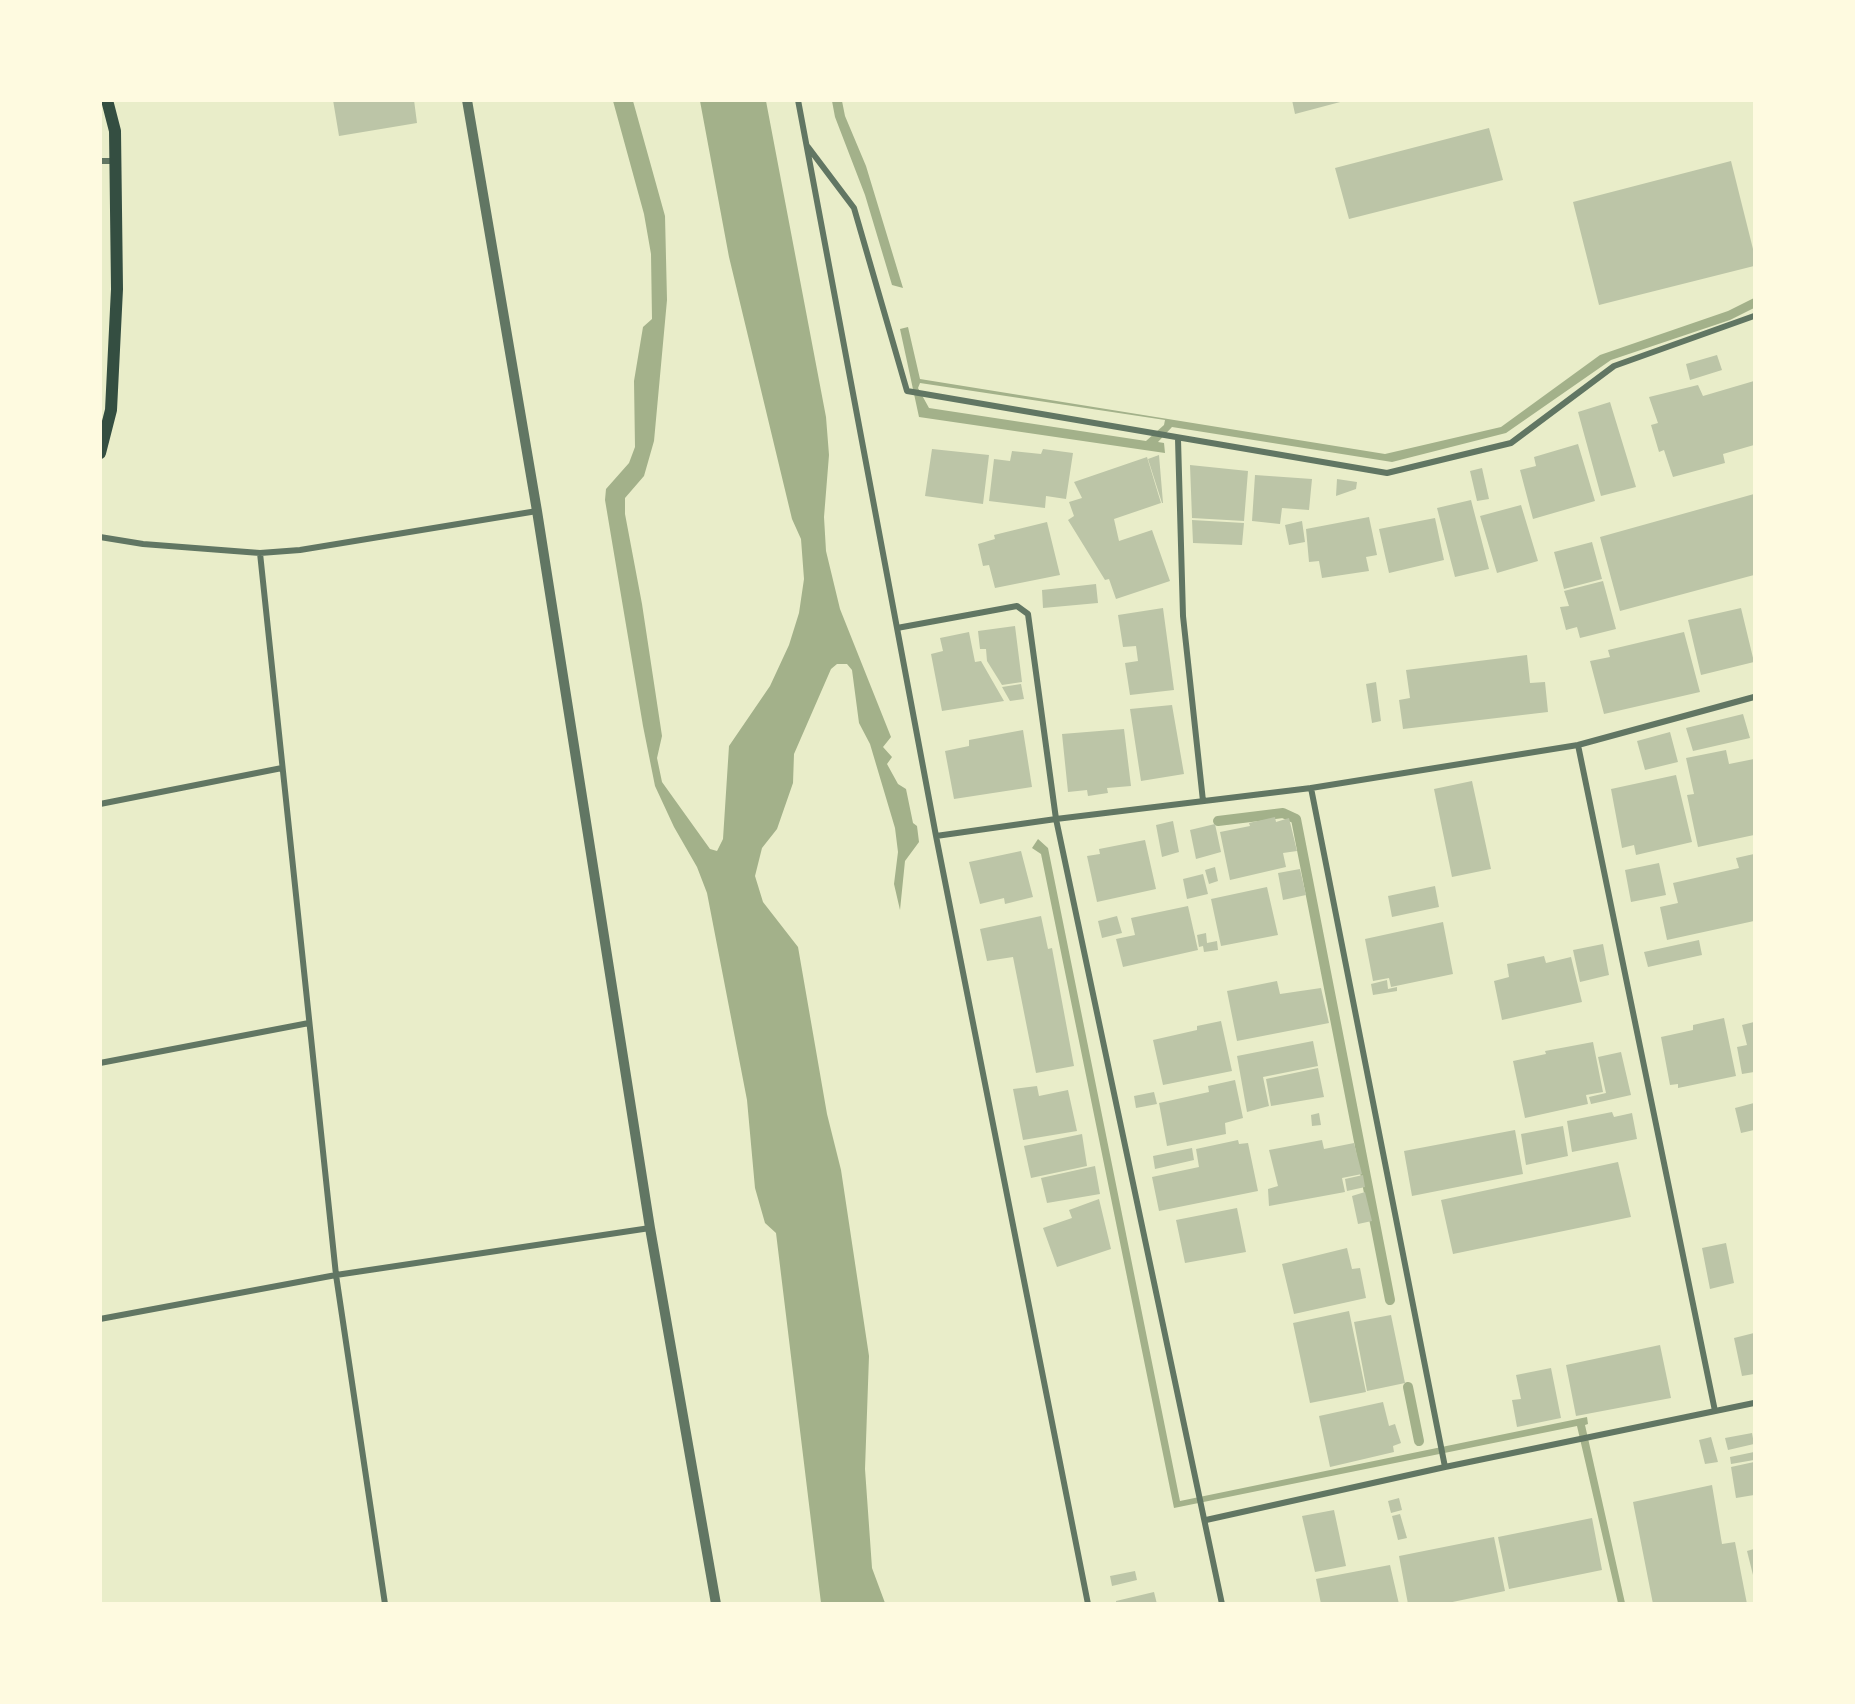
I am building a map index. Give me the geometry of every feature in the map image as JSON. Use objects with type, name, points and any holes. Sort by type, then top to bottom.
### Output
[{"type":"main road","points":[[100,453],[111,410],[117,289],[117,161],[115,131],[107,100]]},
{"type":"street","points":[[467,100],[537,511],[650,1228],[716,1604]]},
{"type":"street","points":[[798,100],[936,836],[1088,1604]]},
{"type":"street","points":[[806,144],[854,208],[907,391],[1178,440],[1387,473],[1511,443],[1614,366],[1755,316]]},
{"type":"street","points":[[100,161],[117,161]]},
{"type":"street","points":[[1178,440],[1183,616],[1203,801]]},
{"type":"street","points":[[100,537],[143,544],[260,554],[300,550],[537,511]]},
{"type":"street","points":[[260,554],[336,1275],[385,1604]]},
{"type":"street","points":[[897,628],[1017,606],[1028,614],[1056,819],[1222,1604]]},
{"type":"street","points":[[936,836],[1311,788],[1578,745],[1755,697]]},
{"type":"street","points":[[1578,745],[1714,1411]]},
{"type":"street","points":[[100,804],[282,768]]},
{"type":"street","points":[[1311,788],[1445,1467]]},
{"type":"street","points":[[100,1063],[309,1023]]},
{"type":"street","points":[[100,1319],[336,1275],[650,1228]]},
{"type":"street","points":[[1206,1520],[1445,1467],[1755,1403]]},
{"type":"shaded area","points":[[613,101],[633,101],[665,216],[667,300],[654,441],[644,476],[625,498],[625,514],[642,604],[662,736],[657,758],[662,782],[710,849],[717,851],[723,839],[729,746],[770,686],[789,645],[799,613],[804,579],[801,539],[792,519],[729,257],[700,101],[766,101],[826,417],[829,455],[824,517],[826,551],[840,609],[891,737],[883,747],[892,757],[887,764],[898,784],[906,789],[913,823],[917,826],[919,842],[905,861],[900,910],[894,884],[898,852],[895,828],[870,744],[859,723],[852,670],[847,664],[837,664],[831,669],[794,754],[793,783],[777,829],[762,848],[755,876],[763,902],[798,947],[827,1114],[841,1170],[869,1356],[865,1469],[872,1568],[885,1603],[821,1603],[776,1233],[765,1223],[755,1188],[747,1100],[707,893],[697,867],[674,827],[655,786],[643,726],[605,500],[606,489],[629,463],[635,447],[634,381],[643,327],[652,319],[651,254],[644,214]]},
{"type":"shaded area","points":[[832,101],[842,101],[845,116],[866,166],[903,288],[892,285],[865,195],[835,117]]},
{"type":"shaded area","points":[[1754,298],[1754,308],[1730,320],[1611,360],[1506,433],[1392,462],[1172,427],[1158,442],[1164,443],[1165,453],[919,417],[900,329],[908,327],[920,379],[1385,454],[1501,427],[1600,355],[1728,311]],"holes":[[[920,383],[1165,420],[1164,425],[1146,441],[929,408],[918,388]]]},
{"type":"shaded area","points":[[1038,839],[1048,848],[1180,1501],[1587,1417],[1588,1424],[1585,1425],[1625,1603],[1618,1603],[1577,1426],[1174,1508],[1041,854],[1032,848]]},
{"type":"building","points":[[333,100],[414,100],[417,123],[339,136]]},
{"type":"building","points":[[1292,100],[1344,100],[1344,101],[1295,114]]},
{"type":"building","points":[[1489,128],[1503,180],[1349,219],[1335,168]]},
{"type":"building","points":[[1731,161],[1754,253],[1754,266],[1599,305],[1573,202]]},
{"type":"building","points":[[1717,355],[1722,370],[1690,380],[1686,364]]},
{"type":"building","points":[[1754,381],[1754,445],[1723,454],[1725,463],[1673,477],[1664,450],[1659,452],[1651,425],[1658,423],[1649,397],[1698,385],[1703,396]]},
{"type":"building","points":[[1610,402],[1636,487],[1601,496],[1578,412]]},
{"type":"building","points":[[1578,444],[1595,501],[1533,519],[1520,470],[1536,466],[1534,457]]},
{"type":"building","points":[[932,449],[989,455],[983,504],[925,496]]},
{"type":"building","points":[[1043,449],[1073,453],[1066,499],[1046,496],[1045,508],[989,501],[994,459],[1010,461],[1012,451],[1041,454]]},
{"type":"building","points":[[1159,455],[1163,503],[1148,459]]},
{"type":"building","points":[[1147,457],[1161,503],[1114,519],[1119,541],[1152,530],[1170,581],[1116,599],[1109,579],[1105,580],[1068,520],[1074,516],[1069,502],[1082,498],[1074,482]]},
{"type":"building","points":[[1190,465],[1248,471],[1244,521],[1192,518]]},
{"type":"building","points":[[1482,468],[1489,499],[1477,501],[1470,471]]},
{"type":"building","points":[[1255,475],[1312,479],[1309,510],[1282,508],[1280,524],[1252,521]]},
{"type":"building","points":[[1337,479],[1357,482],[1356,489],[1336,496]]},
{"type":"building","points":[[1754,494],[1754,575],[1620,611],[1600,537]]},
{"type":"building","points":[[1471,500],[1489,569],[1455,577],[1437,508]]},
{"type":"building","points":[[1521,505],[1538,561],[1497,573],[1480,516]]},
{"type":"building","points":[[1369,517],[1377,555],[1366,557],[1369,571],[1322,578],[1319,561],[1309,562],[1306,529]]},
{"type":"building","points":[[1435,518],[1444,560],[1389,573],[1379,529]]},
{"type":"building","points":[[1192,520],[1244,523],[1242,545],[1193,543]]},
{"type":"building","points":[[1302,521],[1305,542],[1289,545],[1285,525]]},
{"type":"building","points":[[1047,522],[1060,575],[995,588],[989,565],[983,566],[978,544],[995,539],[994,535]]},
{"type":"building","points":[[1592,542],[1602,579],[1564,589],[1554,552]]},
{"type":"building","points":[[1603,581],[1616,629],[1580,638],[1577,627],[1566,630],[1560,607],[1569,606],[1564,591]]},
{"type":"building","points":[[1096,584],[1098,603],[1043,608],[1042,590]]},
{"type":"building","points":[[1163,608],[1174,690],[1130,695],[1125,663],[1138,661],[1136,646],[1123,647],[1118,615]]},
{"type":"building","points":[[1741,608],[1754,662],[1701,675],[1688,620]]},
{"type":"building","points":[[1015,626],[1022,682],[1002,685],[987,661],[986,649],[980,649],[978,631]]},
{"type":"building","points":[[969,632],[975,662],[981,661],[1004,701],[942,711],[931,654],[943,651],[940,638]]},
{"type":"building","points":[[1684,632],[1700,692],[1604,714],[1590,661],[1610,657],[1608,650]]},
{"type":"building","points":[[1527,655],[1530,683],[1545,682],[1548,712],[1403,729],[1399,700],[1410,698],[1406,670]]},
{"type":"building","points":[[1376,682],[1381,721],[1372,723],[1366,684]]},
{"type":"building","points":[[1021,684],[1024,699],[1010,701],[1002,687]]},
{"type":"building","points":[[1172,705],[1184,774],[1141,781],[1130,709]]},
{"type":"building","points":[[1743,714],[1750,738],[1693,751],[1686,728]]},
{"type":"building","points":[[1124,729],[1131,786],[1107,788],[1108,793],[1088,796],[1087,790],[1068,792],[1062,734]]},
{"type":"building","points":[[1023,730],[1032,787],[954,799],[945,751],[969,746],[969,740]]},
{"type":"building","points":[[1670,732],[1678,762],[1645,770],[1637,741]]},
{"type":"building","points":[[1726,750],[1729,764],[1754,759],[1754,835],[1698,847],[1687,795],[1694,794],[1686,758]]},
{"type":"building","points":[[1676,775],[1692,842],[1636,855],[1634,845],[1622,848],[1611,789]]},
{"type":"building","points":[[1472,781],[1491,869],[1452,877],[1434,789]]},
{"type":"building","points":[[1275,817],[1276,822],[1289,818],[1297,851],[1283,853],[1286,867],[1230,880],[1220,832],[1250,826],[1249,823]]},
{"type":"building","points":[[1173,821],[1179,852],[1162,857],[1156,825]]},
{"type":"building","points":[[1215,824],[1221,852],[1196,859],[1190,830]]},
{"type":"building","points":[[1145,840],[1156,889],[1097,902],[1087,856],[1100,854],[1099,849]]},
{"type":"building","points":[[1021,851],[1033,897],[1005,904],[1004,898],[980,904],[969,862]]},
{"type":"building","points":[[1754,854],[1754,921],[1667,940],[1660,907],[1678,903],[1673,883],[1739,868],[1736,858]]},
{"type":"building","points":[[1659,863],[1666,895],[1631,902],[1625,870]]},
{"type":"building","points":[[1215,867],[1218,881],[1209,884],[1205,870]]},
{"type":"building","points":[[1300,869],[1306,895],[1283,900],[1278,873]]},
{"type":"building","points":[[1203,874],[1208,894],[1187,899],[1183,879]]},
{"type":"building","points":[[1435,886],[1439,907],[1392,917],[1388,896]]},
{"type":"building","points":[[1267,887],[1278,935],[1221,946],[1211,899]]},
{"type":"building","points":[[1188,906],[1198,950],[1123,967],[1116,939],[1135,935],[1131,918]]},
{"type":"building","points":[[1041,916],[1048,949],[1052,948],[1074,1066],[1036,1073],[1013,957],[987,961],[980,929]]},
{"type":"building","points":[[1117,916],[1122,933],[1102,938],[1098,921]]},
{"type":"building","points":[[1443,922],[1453,974],[1391,987],[1389,978],[1373,981],[1365,939]]},
{"type":"building","points":[[1206,933],[1207,943],[1217,941],[1218,950],[1204,952],[1203,946],[1199,947],[1197,935]]},
{"type":"building","points":[[1699,940],[1702,955],[1648,967],[1644,952]]},
{"type":"building","points":[[1603,944],[1609,975],[1580,982],[1573,950]]},
{"type":"building","points":[[1544,956],[1546,963],[1571,957],[1582,1002],[1502,1020],[1494,981],[1509,977],[1507,964]]},
{"type":"building","points":[[1387,980],[1388,989],[1397,987],[1397,991],[1373,995],[1371,984]]},
{"type":"building","points":[[1277,981],[1280,994],[1321,988],[1329,1023],[1237,1041],[1227,991]]},
{"type":"building","points":[[1724,1018],[1736,1076],[1678,1088],[1678,1084],[1670,1085],[1661,1037],[1693,1030],[1693,1025]]},
{"type":"building","points":[[1221,1021],[1232,1071],[1163,1085],[1153,1040],[1197,1030],[1197,1026]]},
{"type":"building","points":[[1754,1022],[1754,1072],[1742,1074],[1737,1047],[1747,1045],[1742,1025]]},
{"type":"building","points":[[1313,1041],[1318,1066],[1263,1077],[1269,1106],[1247,1112],[1237,1056]]},
{"type":"building","points":[[1593,1042],[1603,1092],[1586,1095],[1588,1104],[1525,1118],[1513,1061],[1546,1054],[1545,1051]]},
{"type":"building","points":[[1621,1052],[1631,1095],[1591,1104],[1589,1097],[1606,1093],[1598,1057]]},
{"type":"building","points":[[1318,1068],[1324,1097],[1271,1106],[1266,1079]]},
{"type":"building","points":[[1235,1080],[1243,1118],[1225,1123],[1226,1134],[1167,1146],[1159,1103],[1209,1092],[1208,1086]]},
{"type":"building","points":[[1037,1086],[1039,1096],[1068,1090],[1077,1131],[1023,1140],[1013,1089]]},
{"type":"building","points":[[1154,1092],[1157,1104],[1136,1108],[1134,1096]]},
{"type":"building","points":[[1754,1103],[1754,1130],[1741,1133],[1735,1108]]},
{"type":"building","points":[[1612,1112],[1614,1117],[1632,1113],[1637,1139],[1572,1152],[1567,1121]]},
{"type":"building","points":[[1319,1113],[1321,1125],[1312,1126],[1311,1115]]},
{"type":"building","points":[[1563,1126],[1568,1156],[1526,1165],[1521,1134]]},
{"type":"building","points":[[1515,1130],[1523,1174],[1412,1196],[1404,1151]]},
{"type":"building","points":[[1082,1134],[1087,1166],[1031,1178],[1024,1146]]},
{"type":"building","points":[[1238,1140],[1239,1144],[1248,1143],[1258,1191],[1159,1211],[1152,1177],[1199,1167],[1196,1149]]},
{"type":"building","points":[[1322,1140],[1324,1149],[1354,1143],[1362,1174],[1342,1178],[1345,1192],[1269,1206],[1268,1189],[1278,1186],[1269,1150]]},
{"type":"building","points":[[1192,1148],[1194,1160],[1155,1169],[1153,1156]]},
{"type":"building","points":[[1618,1162],[1631,1217],[1453,1254],[1441,1200]]},
{"type":"building","points":[[1095,1166],[1100,1194],[1047,1203],[1041,1178]]},
{"type":"building","points":[[1363,1175],[1365,1187],[1347,1191],[1345,1179]]},
{"type":"building","points":[[1365,1192],[1372,1221],[1358,1224],[1352,1196]]},
{"type":"building","points":[[1099,1199],[1111,1249],[1057,1267],[1043,1228],[1072,1218],[1069,1210]]},
{"type":"building","points":[[1237,1208],[1246,1252],[1185,1263],[1176,1220]]},
{"type":"building","points":[[1726,1243],[1734,1283],[1710,1289],[1702,1248]]},
{"type":"building","points":[[1347,1248],[1352,1269],[1360,1268],[1366,1298],[1294,1314],[1282,1264]]},
{"type":"building","points":[[1349,1311],[1366,1392],[1310,1403],[1293,1323]]},
{"type":"building","points":[[1391,1315],[1405,1383],[1367,1391],[1354,1322]]},
{"type":"building","points":[[1754,1333],[1754,1374],[1742,1376],[1734,1338]]},
{"type":"building","points":[[1660,1345],[1671,1398],[1576,1416],[1566,1365]]},
{"type":"building","points":[[1551,1368],[1561,1418],[1517,1427],[1512,1400],[1521,1399],[1516,1375]]},
{"type":"building","points":[[1383,1402],[1389,1426],[1395,1424],[1401,1443],[1393,1446],[1394,1452],[1330,1467],[1319,1416]]},
{"type":"building","points":[[1752,1433],[1754,1444],[1728,1450],[1725,1438]]},
{"type":"building","points":[[1711,1437],[1718,1462],[1705,1464],[1699,1440]]},
{"type":"building","points":[[1754,1452],[1754,1460],[1731,1464],[1730,1457]]},
{"type":"building","points":[[1754,1462],[1754,1495],[1736,1498],[1731,1467]]},
{"type":"building","points":[[1712,1485],[1722,1544],[1735,1542],[1747,1604],[1653,1604],[1633,1502]]},
{"type":"building","points":[[1399,1498],[1402,1510],[1391,1513],[1388,1501]]},
{"type":"building","points":[[1334,1510],[1346,1566],[1315,1572],[1302,1516]]},
{"type":"building","points":[[1400,1514],[1407,1538],[1398,1540],[1392,1516]]},
{"type":"building","points":[[1592,1518],[1602,1570],[1509,1589],[1498,1537]]},
{"type":"building","points":[[1494,1537],[1505,1591],[1443,1604],[1408,1604],[1399,1556]]},
{"type":"building","points":[[1754,1549],[1754,1579],[1747,1551]]},
{"type":"building","points":[[1390,1565],[1399,1604],[1321,1604],[1316,1579]]},
{"type":"building","points":[[1135,1571],[1137,1580],[1112,1586],[1110,1576]]},
{"type":"building","points":[[1154,1592],[1157,1604],[1116,1604],[1116,1601]]},
{"type":"waterway","points":[[1218,821],[1283,813],[1296,819],[1390,1300]]},
{"type":"waterway","points":[[1408,1387],[1419,1441]]}]
